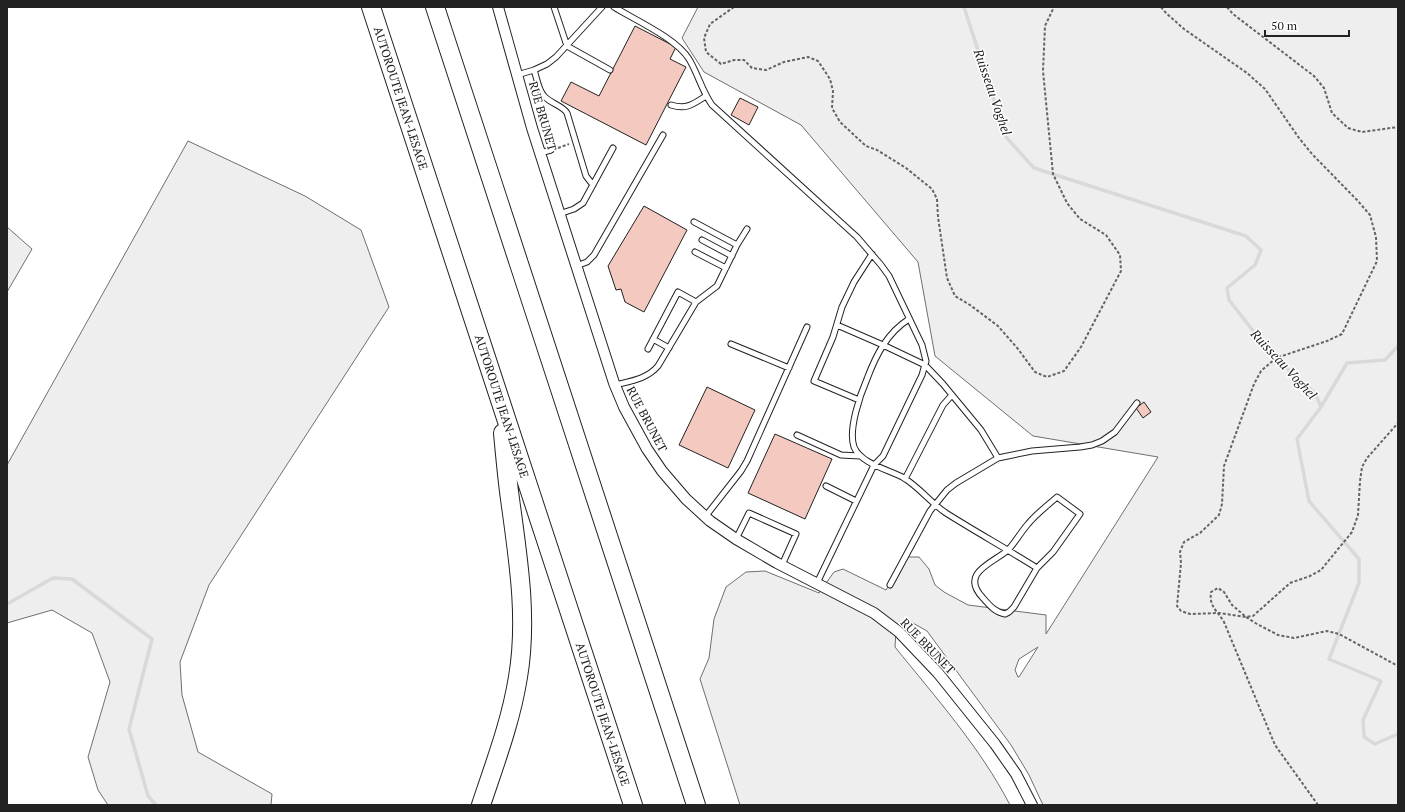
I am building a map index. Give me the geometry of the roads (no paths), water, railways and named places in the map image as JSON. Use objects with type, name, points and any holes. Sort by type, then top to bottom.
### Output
[{"type":"highway","name":"AUTOROUTE JEAN-LESAGE","points":[[371,7],[633,805]]},
{"type":"highway","points":[[435,7],[696,805]]},
{"type":"highway","points":[[481,805],[514,698],[519,676],[522,634],[520,568],[499,396]]},
{"type":"street","name":"RUE BRUNET","points":[[498,7],[527,112],[615,385],[636,430],[653,459],[678,490],[706,517],[736,539],[874,613],[905,637],[938,673],[1000,750],[1016,774],[1032,805]]},
{"type":"lane","points":[[554,7],[567,46],[610,70]]},
{"type":"lane","points":[[517,75],[534,70],[552,60],[567,46],[602,7]]},
{"type":"lane","points":[[614,7],[677,46],[688,59],[706,96],[721,115],[857,237],[889,276],[925,353],[925,365],[922,375],[884,456],[874,465],[817,583]]},
{"type":"lane","points":[[534,70],[543,95],[548,100],[565,110],[586,176],[593,185]]},
{"type":"lane","points":[[672,105],[687,107],[706,96]]},
{"type":"lane","points":[[576,266],[587,262],[594,255],[663,136]]},
{"type":"lane","points":[[559,214],[583,203],[613,148]]},
{"type":"lane","points":[[540,153],[551,150]]},
{"type":"lane","points":[[694,222],[737,245]]},
{"type":"lane","points":[[615,385],[644,377],[658,366],[696,302],[717,286],[737,245],[747,229]]},
{"type":"lane","points":[[702,240],[732,256]]},
{"type":"lane","points":[[695,252],[726,268]]},
{"type":"lane","points":[[859,400],[814,381],[833,337],[842,307],[854,282],[872,254]]},
{"type":"lane","points":[[648,349],[678,292],[696,302]]},
{"type":"lane","points":[[909,319],[897,327],[883,345],[869,372],[859,400],[855,418],[853,440],[854,446],[860,456],[874,465],[905,479],[921,490],[945,512],[1037,568]]},
{"type":"lane","points":[[836,324],[925,365],[981,430],[998,458]]},
{"type":"lane","points":[[706,517],[741,471],[807,327]]},
{"type":"lane","points":[[653,339],[669,348]]},
{"type":"lane","points":[[731,344],[789,368]]},
{"type":"lane","points":[[905,479],[943,405],[952,395]]},
{"type":"lane","points":[[890,585],[935,503],[956,483],[998,458],[1032,451],[1080,447],[1092,445],[1102,441],[1115,432],[1137,403]]},
{"type":"lane","points":[[797,436],[841,455],[860,456]]},
{"type":"lane","points":[[826,486],[856,501]]},
{"type":"lane","points":[[1057,497],[1080,514],[1053,552],[1037,568],[1009,612],[1005,614],[993,609],[981,597],[975,582],[976,576],[981,570],[992,560],[1008,550],[1040,511],[1057,497]]},
{"type":"lane","points":[[736,539],[750,513],[796,534],[782,565]]},
{"type":"waterway","name":"Ruisseau Voghel","points":[[964,7],[1006,137],[1034,168],[1246,236],[1261,250],[1255,265],[1227,288],[1229,300],[1272,355],[1315,393],[1321,407],[1297,439],[1309,501],[1359,559],[1359,583],[1329,659],[1381,681],[1363,720],[1364,737],[1375,744],[1398,734]]},
{"type":"waterway","points":[[1321,407],[1347,363],[1385,360],[1398,346]]},
{"type":"waterway","points":[[7,604],[53,578],[72,579],[152,639],[129,729],[148,796],[156,805]]}]
